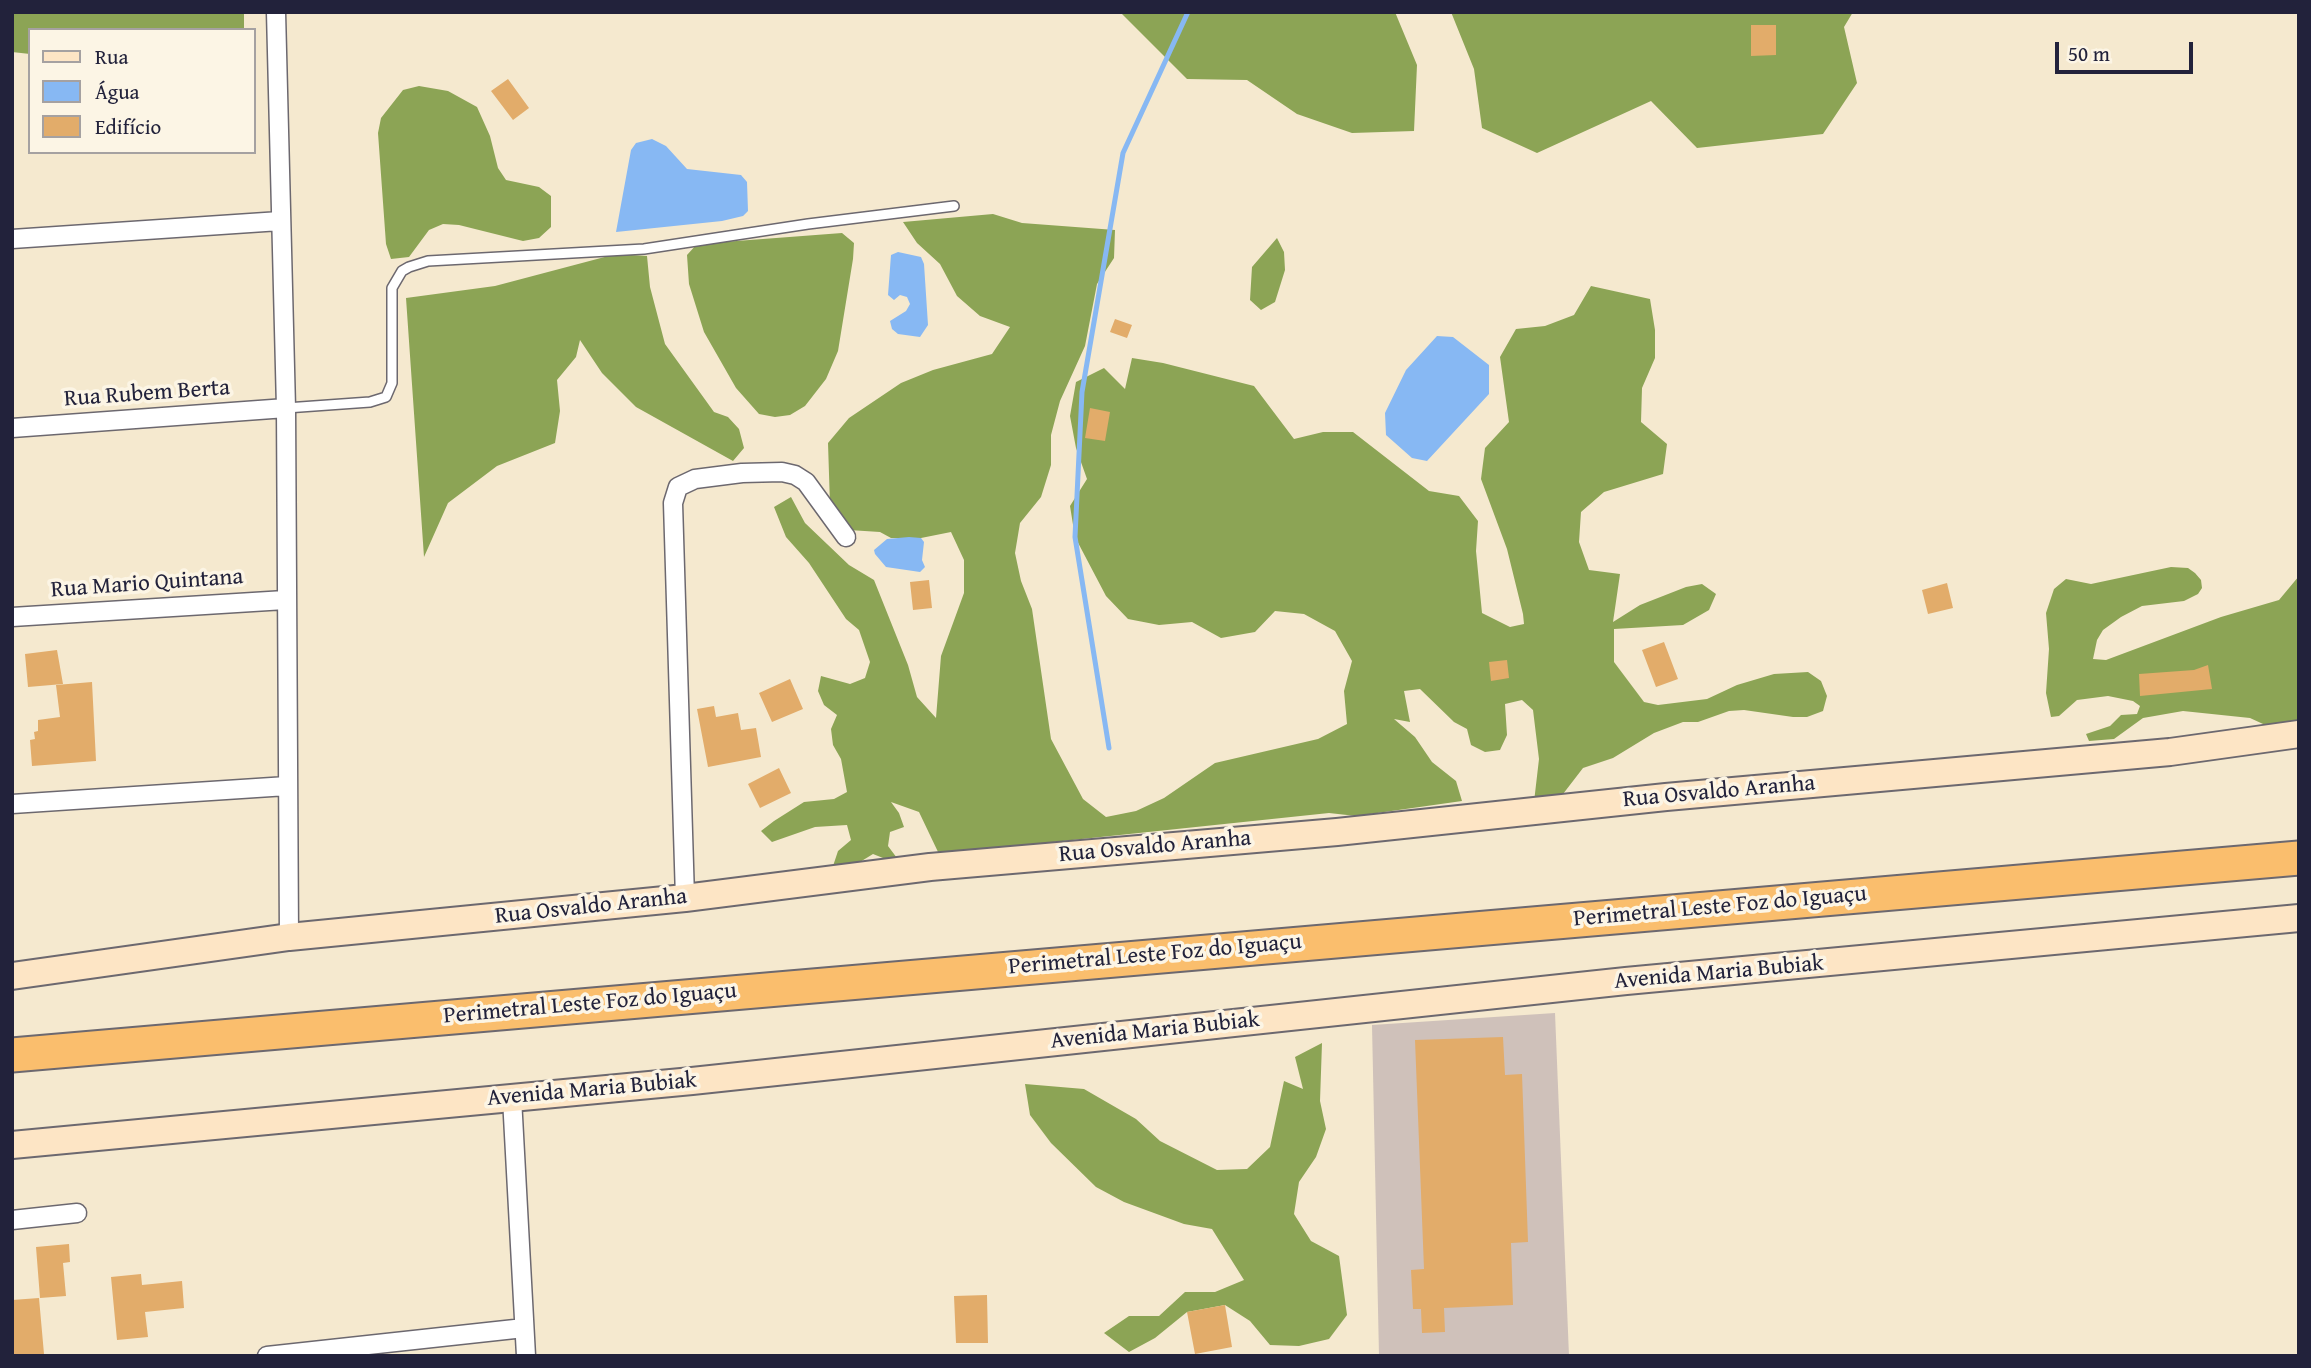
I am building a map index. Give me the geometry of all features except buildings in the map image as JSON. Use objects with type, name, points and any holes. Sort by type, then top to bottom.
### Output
[{"type":"highway","name":"Perimetral Leste Foz do Iguaçu","points":[[12,1055],[2299,858]]},
{"type":"street","points":[[276,12],[286,408],[289,937]]},
{"type":"street","points":[[12,239],[280,221]]},
{"type":"street","name":"Rua Rubem Berta","points":[[12,428],[286,408]]},
{"type":"street","points":[[685,898],[673,503],[678,487],[695,480],[741,473],[782,472],[795,475],[806,482],[846,537]]},
{"type":"street","name":"Rua Mario Quintana","points":[[12,617],[285,600]]},
{"type":"street","name":"Rua Osvaldo Aranha","points":[[12,976],[289,937],[685,898],[930,867],[1337,832],[1666,797],[2170,752],[2299,734]]},
{"type":"street","points":[[12,804],[287,786]]},
{"type":"street","name":"Avenida Maria Bubiak","points":[[12,1145],[512,1098],[1626,981],[2299,918]]},
{"type":"street","points":[[512,1098],[526,1356]]},
{"type":"street","points":[[12,1220],[77,1213]]},
{"type":"street","points":[[267,1356],[524,1328]]},
{"type":"lane","points":[[286,408],[370,402],[386,397],[392,383],[392,289],[402,271],[428,261],[645,249],[808,224],[954,206]]},
{"type":"shaded area","points":[[1555,1013],[1569,1356],[1379,1356],[1372,1025]]},
{"type":"green space","points":[[12,12],[244,12],[244,28],[28,28],[28,54],[12,52]]},
{"type":"green space","points":[[1120,12],[1395,12],[1417,65],[1414,131],[1352,133],[1297,114],[1247,80],[1187,79]]},
{"type":"green space","points":[[1451,12],[1853,12],[1844,27],[1857,83],[1823,134],[1697,148],[1651,101],[1537,153],[1482,128],[1474,69]]},
{"type":"green space","points":[[419,86],[448,91],[477,107],[490,136],[498,168],[506,180],[539,187],[551,196],[551,227],[539,238],[523,241],[459,225],[443,224],[429,230],[409,257],[391,259],[386,244],[378,133],[381,118],[403,90]]},
{"type":"green space","points":[[993,214],[1022,223],[1115,230],[1114,258],[1097,284],[1085,346],[1060,401],[1051,435],[1051,465],[1041,497],[1020,523],[1015,553],[1021,581],[1032,609],[1051,739],[1083,799],[1106,817],[1136,811],[1164,798],[1215,763],[1318,739],[1347,724],[1344,691],[1352,661],[1335,631],[1304,614],[1275,611],[1255,632],[1221,638],[1192,622],[1159,625],[1128,619],[1106,596],[1075,537],[1070,506],[1087,479],[1076,448],[1070,416],[1076,382],[1104,368],[1125,389],[1132,358],[1163,363],[1254,386],[1294,439],[1323,432],[1353,432],[1429,491],[1459,496],[1478,521],[1476,551],[1482,613],[1510,627],[1524,624],[1523,614],[1507,549],[1481,479],[1485,448],[1509,422],[1500,357],[1516,329],[1545,326],[1574,315],[1591,286],[1650,299],[1655,330],[1655,358],[1642,388],[1641,422],[1667,444],[1663,474],[1604,492],[1581,512],[1579,542],[1589,570],[1620,574],[1613,622],[1640,605],[1686,587],[1702,584],[1716,594],[1709,610],[1683,625],[1614,629],[1614,662],[1644,702],[1658,705],[1707,699],[1737,685],[1774,674],[1808,672],[1821,681],[1827,696],[1823,711],[1807,717],[1793,717],[1744,710],[1729,711],[1698,722],[1683,722],[1654,733],[1613,758],[1583,768],[1563,794],[1550,803],[1534,802],[1539,759],[1533,710],[1522,700],[1505,704],[1507,735],[1500,750],[1485,752],[1471,745],[1467,729],[1454,722],[1420,689],[1404,691],[1410,722],[1394,719],[1415,737],[1432,762],[1456,781],[1462,801],[1356,816],[1329,813],[939,854],[919,812],[891,802],[904,827],[890,832],[888,846],[897,858],[893,862],[873,854],[847,870],[833,866],[838,851],[851,840],[847,825],[815,827],[772,842],[761,831],[774,821],[804,802],[834,799],[847,792],[841,759],[833,745],[831,729],[837,715],[824,705],[818,691],[821,676],[850,684],[865,678],[870,662],[859,630],[846,619],[809,563],[786,537],[774,507],[791,497],[805,523],[849,565],[874,580],[908,665],[917,697],[936,718],[941,656],[964,593],[964,560],[951,532],[921,538],[891,538],[880,532],[849,530],[830,505],[828,443],[849,418],[901,383],[933,370],[992,354],[1010,327],[980,316],[957,296],[940,264],[917,243],[903,222]]},
{"type":"green space","points":[[842,233],[854,243],[853,259],[838,351],[826,379],[805,406],[790,415],[775,417],[759,414],[736,388],[704,332],[689,284],[687,255],[697,244]]},
{"type":"green space","points":[[1277,238],[1284,252],[1285,270],[1275,302],[1261,310],[1250,300],[1252,267]]},
{"type":"green space","points":[[616,254],[647,256],[650,287],[665,344],[714,412],[728,417],[739,429],[744,448],[733,461],[636,407],[602,373],[580,340],[576,357],[557,380],[560,411],[555,443],[497,466],[448,503],[424,557],[406,298],[495,286]]},
{"type":"green space","points":[[2171,567],[2188,568],[2195,573],[2201,580],[2202,588],[2198,594],[2184,601],[2142,606],[2121,617],[2103,630],[2097,640],[2093,659],[2106,660],[2221,617],[2279,600],[2299,576],[2299,728],[2274,729],[2250,718],[2183,711],[2143,718],[2114,739],[2089,741],[2086,734],[2110,726],[2121,715],[2137,714],[2140,706],[2133,701],[2108,696],[2077,700],[2059,716],[2051,717],[2046,693],[2049,649],[2046,613],[2054,589],[2066,579],[2091,584]]},
{"type":"green space","points":[[1322,1043],[1320,1101],[1326,1129],[1316,1157],[1299,1182],[1294,1214],[1311,1241],[1339,1256],[1347,1315],[1329,1339],[1299,1346],[1270,1345],[1250,1321],[1225,1305],[1187,1312],[1155,1338],[1129,1352],[1104,1333],[1129,1316],[1159,1316],[1185,1292],[1215,1292],[1244,1280],[1212,1229],[1184,1224],[1124,1202],[1096,1187],[1051,1143],[1030,1115],[1025,1084],[1084,1089],[1136,1119],[1160,1141],[1217,1170],[1247,1169],[1270,1147],[1284,1081],[1303,1089],[1295,1057]]},
{"type":"water","points":[[652,139],[666,146],[687,169],[741,175],[747,182],[748,211],[743,216],[722,221],[616,232],[631,150],[636,143]]},
{"type":"water","points":[[898,252],[921,257],[924,264],[928,325],[920,337],[898,334],[892,329],[890,321],[906,311],[910,304],[907,297],[900,295],[894,300],[888,295],[891,255]]},
{"type":"water","points":[[1437,336],[1453,337],[1489,365],[1489,394],[1427,461],[1412,458],[1386,435],[1385,413],[1406,370]]},
{"type":"water","points":[[921,538],[924,542],[922,560],[925,567],[920,572],[886,567],[875,554],[874,550],[887,539]]},
{"type":"waterway","points":[[1109,748],[1075,537],[1082,392],[1123,153],[1188,12]]}]
